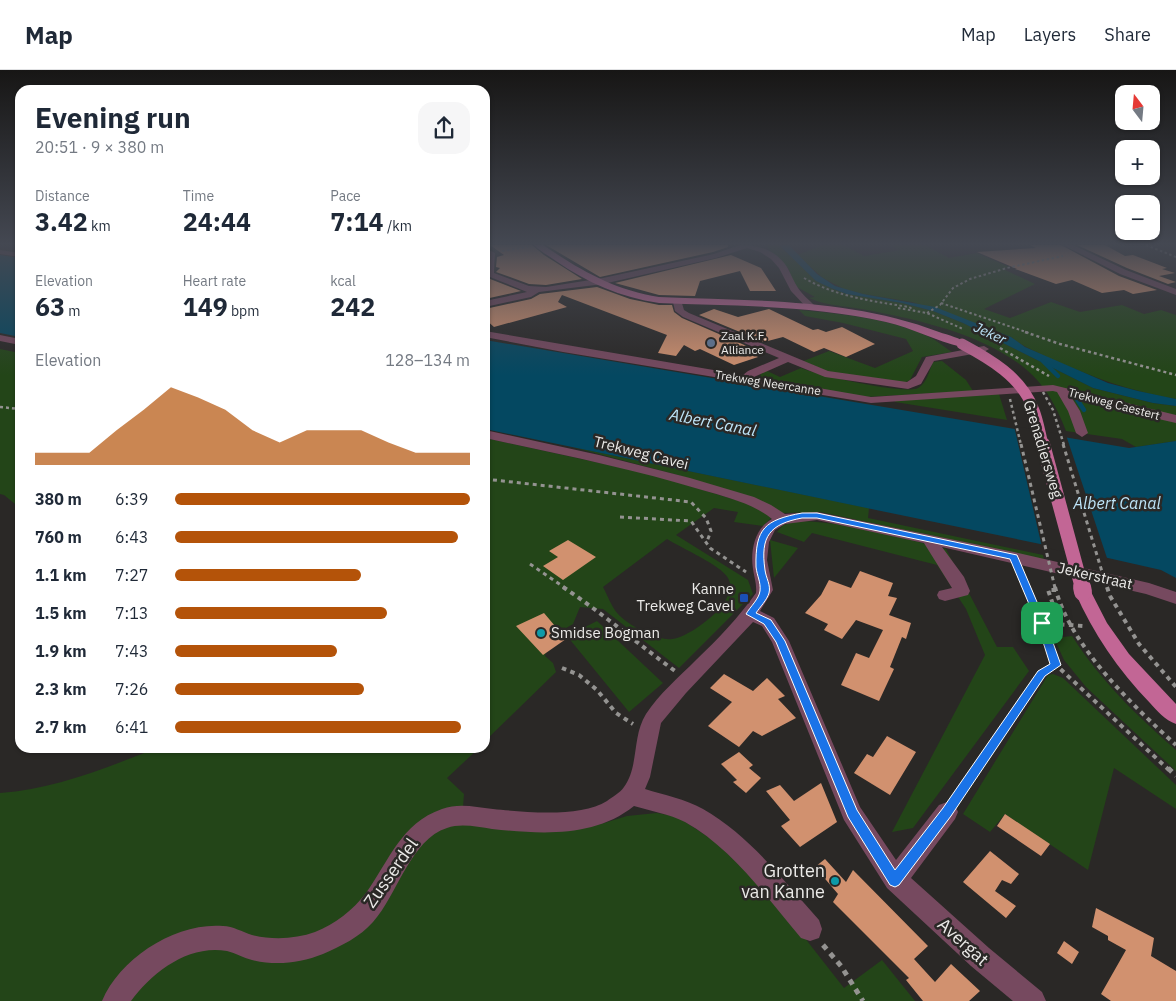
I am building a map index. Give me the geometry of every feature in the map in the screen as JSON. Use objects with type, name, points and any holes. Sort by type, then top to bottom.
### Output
[{"type":"main road","name":"Grenadiersweg","points":[[610,288],[633,296],[678,302],[811,307],[884,317],[937,333],[962,344],[1007,372],[1028,396],[1036,417],[1083,592],[1094,619],[1114,650],[1176,716]]},
{"type":"street","points":[[532,288],[536,290]]},
{"type":"street","points":[[490,303],[528,295],[536,290],[549,288]]},
{"type":"street","points":[[794,288],[811,307]]},
{"type":"street","points":[[678,302],[680,311],[686,315],[825,374],[902,386],[911,386],[918,383],[930,360],[988,346]]},
{"type":"street","name":"Trekweg Neercanne","points":[[490,335],[745,380],[872,400],[1056,386]]},
{"type":"street","points":[[0,338],[15,341]]},
{"type":"street","points":[[745,380],[752,374],[792,361]]},
{"type":"street","points":[[1056,386],[1074,411],[1082,432]]},
{"type":"street","name":"Trekweg Caestert","points":[[1056,386],[1114,405],[1160,417],[1176,419]]},
{"type":"street","name":"Trekweg Cavei","points":[[490,435],[637,467],[680,479],[764,505],[782,520]]},
{"type":"street","points":[[810,929],[749,862],[711,829],[686,813],[631,795],[640,777],[648,734],[653,719],[751,614],[764,594],[764,581],[761,570],[761,541],[770,527],[782,520],[802,516],[817,516],[1014,557]]},
{"type":"street","points":[[928,539],[958,581],[962,591],[945,595]]},
{"type":"street","name":"Jekerstraat","points":[[1014,557],[1149,589],[1176,598]]},
{"type":"street","name":"Avergat","points":[[751,614],[768,622],[780,641],[852,813],[895,880],[980,958],[1033,1001]]},
{"type":"street","name":"Zusserdel","points":[[115,1001],[125,984],[149,962],[176,947],[202,940],[225,938],[251,947],[281,952],[322,942],[346,928],[364,913],[412,840],[425,828],[440,820],[457,815],[494,819],[574,820],[597,816],[631,795]]},
{"type":"street","points":[[895,880],[947,812]]},
{"type":"path","points":[[820,288],[839,295],[928,312],[968,332]]},
{"type":"path","points":[[928,312],[941,304],[954,288]]},
{"type":"path","points":[[941,304],[1068,346],[1176,375]]},
{"type":"path","points":[[988,346],[1056,386]]},
{"type":"path","name":"Grenadiersweg","points":[[1012,405],[1056,590],[1068,620],[1086,650],[1112,682],[1176,745]]},
{"type":"path","points":[[0,407],[15,408]]},
{"type":"path","name":"Grenadiersweg","points":[[1053,410],[1110,596],[1123,622],[1141,649],[1176,686]]},
{"type":"path","points":[[490,480],[691,502],[706,518],[711,531],[706,544]]},
{"type":"path","points":[[620,517],[691,522],[698,528],[706,544],[733,565],[764,581]]},
{"type":"path","points":[[1014,557],[1042,623],[1056,665],[1176,776]]},
{"type":"path","points":[[530,564],[601,612],[645,649],[688,680]]},
{"type":"path","points":[[1056,590],[1048,590],[1060,625]]},
{"type":"path","points":[[1042,623],[1088,626]]},
{"type":"path","points":[[947,812],[1041,673],[1056,665]]},
{"type":"path","points":[[562,668],[579,675],[597,690],[616,714],[648,734]]},
{"type":"path","points":[[810,929],[840,966],[864,1001]]},
{"type":"green space","points":[[799,288],[832,288],[847,294],[902,303],[933,311],[963,323],[1093,388],[1153,403],[1176,406],[1176,441],[1136,447],[1122,439],[1066,431],[1043,387],[1022,366],[1004,354],[983,343],[938,326],[864,309],[824,303],[809,298],[815,297]]},
{"type":"green space","points":[[1026,288],[984,309],[1010,318],[1051,302],[1080,312],[1122,305],[1144,314],[1161,310],[1176,315],[1176,399],[1128,388],[1097,378],[1035,352],[1011,337],[912,302],[844,289]]},
{"type":"green space","points":[[799,310],[847,315],[895,324],[929,337],[952,352],[922,357],[910,380],[904,383],[825,371],[801,362],[829,351],[875,368],[913,351],[906,339],[843,323],[805,316]]},
{"type":"green space","points":[[0,349],[15,352],[15,504],[0,494]]},
{"type":"green space","points":[[942,361],[966,380],[973,391],[865,397],[767,380],[761,377],[760,373],[765,370],[780,377],[801,368],[879,387],[910,389],[918,388],[924,383],[933,362]]},
{"type":"green space","points":[[999,394],[1007,420],[895,402],[895,400]]},
{"type":"green space","points":[[490,439],[650,474],[759,507],[771,518],[763,526],[734,522],[738,512],[714,508],[676,535],[748,580],[753,594],[679,668],[603,609],[580,607],[573,624],[556,634],[548,643],[545,656],[553,663],[556,672],[490,736]],"holes":[[[667,539],[724,573],[728,578],[730,587],[727,597],[712,616],[691,632],[680,637],[666,639],[651,635],[636,627],[613,608],[603,587]]]},
{"type":"green space","points":[[572,447],[869,508],[868,518],[1043,555],[1044,560],[820,512],[783,513],[678,475]]},
{"type":"green space","points":[[798,521],[854,527],[946,549],[997,647],[1013,647],[1029,671],[913,828],[892,832],[985,655],[966,609],[937,565],[812,533],[804,542],[777,532],[783,525]]},
{"type":"green space","points":[[770,540],[798,548],[774,578]]},
{"type":"green space","points":[[597,621],[663,683],[629,712],[567,636]]},
{"type":"green space","points":[[1072,636],[1107,683],[1147,724],[1176,750],[1176,771],[1086,687],[1064,660],[1054,638]]},
{"type":"green space","points":[[1053,674],[1063,678],[1176,785],[1176,809],[1114,768],[1088,870],[1005,814],[990,832],[963,814],[1048,675]]},
{"type":"green space","points":[[144,753],[474,753],[447,778],[464,794],[463,807],[574,828],[601,824],[627,816],[657,813],[678,817],[714,841],[768,891],[844,988],[882,960],[915,1001],[0,1001],[0,793],[41,787],[99,770]]},
{"type":"water","points":[[0,288],[15,288],[15,336],[0,333]]},
{"type":"water","name":"Jeker","points":[[832,288],[844,288],[863,294],[935,307],[1011,337],[1025,347],[1108,383],[1176,399],[1176,406],[1153,403],[1093,388],[963,323],[933,311],[902,303],[847,294]]},
{"type":"water","name":"Albert Canal","points":[[490,341],[1129,448],[1176,441],[1176,578],[1161,570],[490,430]]},
{"type":"pier","points":[[1014,426],[1066,435],[1108,561],[1042,547]]},
{"type":"building","points":[[490,288],[514,288],[521,291],[490,298]]},
{"type":"building","points":[[601,288],[630,299],[659,305],[672,305],[674,312],[682,318],[749,347],[742,350],[758,357],[734,365],[700,349],[695,351],[684,345],[676,356],[658,353],[667,335],[562,295],[558,302],[567,307],[494,327],[490,323],[490,308],[531,299],[540,294]]},
{"type":"building","points":[[635,288],[698,288],[695,296],[659,295]]},
{"type":"building","points":[[749,288],[774,288],[776,291],[750,291]]},
{"type":"building","points":[[1091,288],[1157,290],[1133,294],[1124,290],[1102,293]]},
{"type":"building","points":[[714,309],[738,317],[769,309],[813,330],[818,329],[826,332],[842,327],[875,344],[846,357],[824,348],[814,352],[783,337],[764,342],[699,315]]},
{"type":"building","points":[[568,540],[596,557],[563,580],[543,566],[558,557],[549,551]]},
{"type":"building","points":[[860,571],[893,583],[888,596],[897,598],[889,615],[911,623],[906,639],[902,637],[890,667],[894,669],[879,701],[841,685],[856,653],[869,658],[883,630],[856,620],[842,639],[824,630],[828,624],[805,613],[821,595],[829,580],[851,588]]},
{"type":"building","name":"Smidse Bogman","points":[[544,613],[566,639],[543,655],[516,626]]},
{"type":"building","points":[[724,674],[753,691],[767,678],[785,696],[778,699],[796,718],[762,736],[753,731],[739,747],[708,726],[732,702],[710,688]]},
{"type":"building","points":[[887,736],[916,752],[890,795],[854,773],[867,754],[873,757]]},
{"type":"building","points":[[739,752],[753,765],[749,768],[761,778],[746,793],[733,782],[737,780],[721,764]]},
{"type":"building","points":[[821,783],[837,822],[800,847],[781,826],[790,820],[766,791],[780,785],[794,801]]},
{"type":"building","points":[[1005,814],[1050,844],[1041,856],[997,826]]},
{"type":"building","points":[[990,851],[1019,874],[1011,884],[1002,880],[995,891],[1016,906],[1006,918],[963,882]]},
{"type":"building","points":[[825,859],[846,882],[853,870],[928,946],[914,959],[935,982],[951,964],[980,991],[969,1001],[923,1001],[906,980],[909,978],[833,902],[838,894],[815,867]]},
{"type":"building","points":[[1096,908],[1154,938],[1151,956],[1176,971],[1176,1001],[1111,1001],[1101,994],[1126,950],[1108,940],[1108,936],[1092,927]]},
{"type":"building","points":[[1064,941],[1079,952],[1072,964],[1057,953]]},
{"type":"waterway","points":[[1043,361],[1058,376]]},
{"type":"waterway","points":[[1074,395],[1084,410]]},
{"type":"place","name":"Zaal K.F. Alliance","points":[[711,343]]},
{"type":"place","name":"Kanne Trekweg Cavel","points":[[744,598]]},
{"type":"place","name":"Smidse Bogman","points":[[541,633]]},
{"type":"place","name":"Grotten van Kanne","points":[[835,881]]},
{"type":"route","points":[[802,516],[817,516],[1014,557],[1042,623],[1056,665],[1041,673],[947,812],[895,880],[852,813],[780,641],[768,622],[751,614],[764,594],[764,581],[761,570],[761,541],[770,527],[782,520],[802,516]]}]
